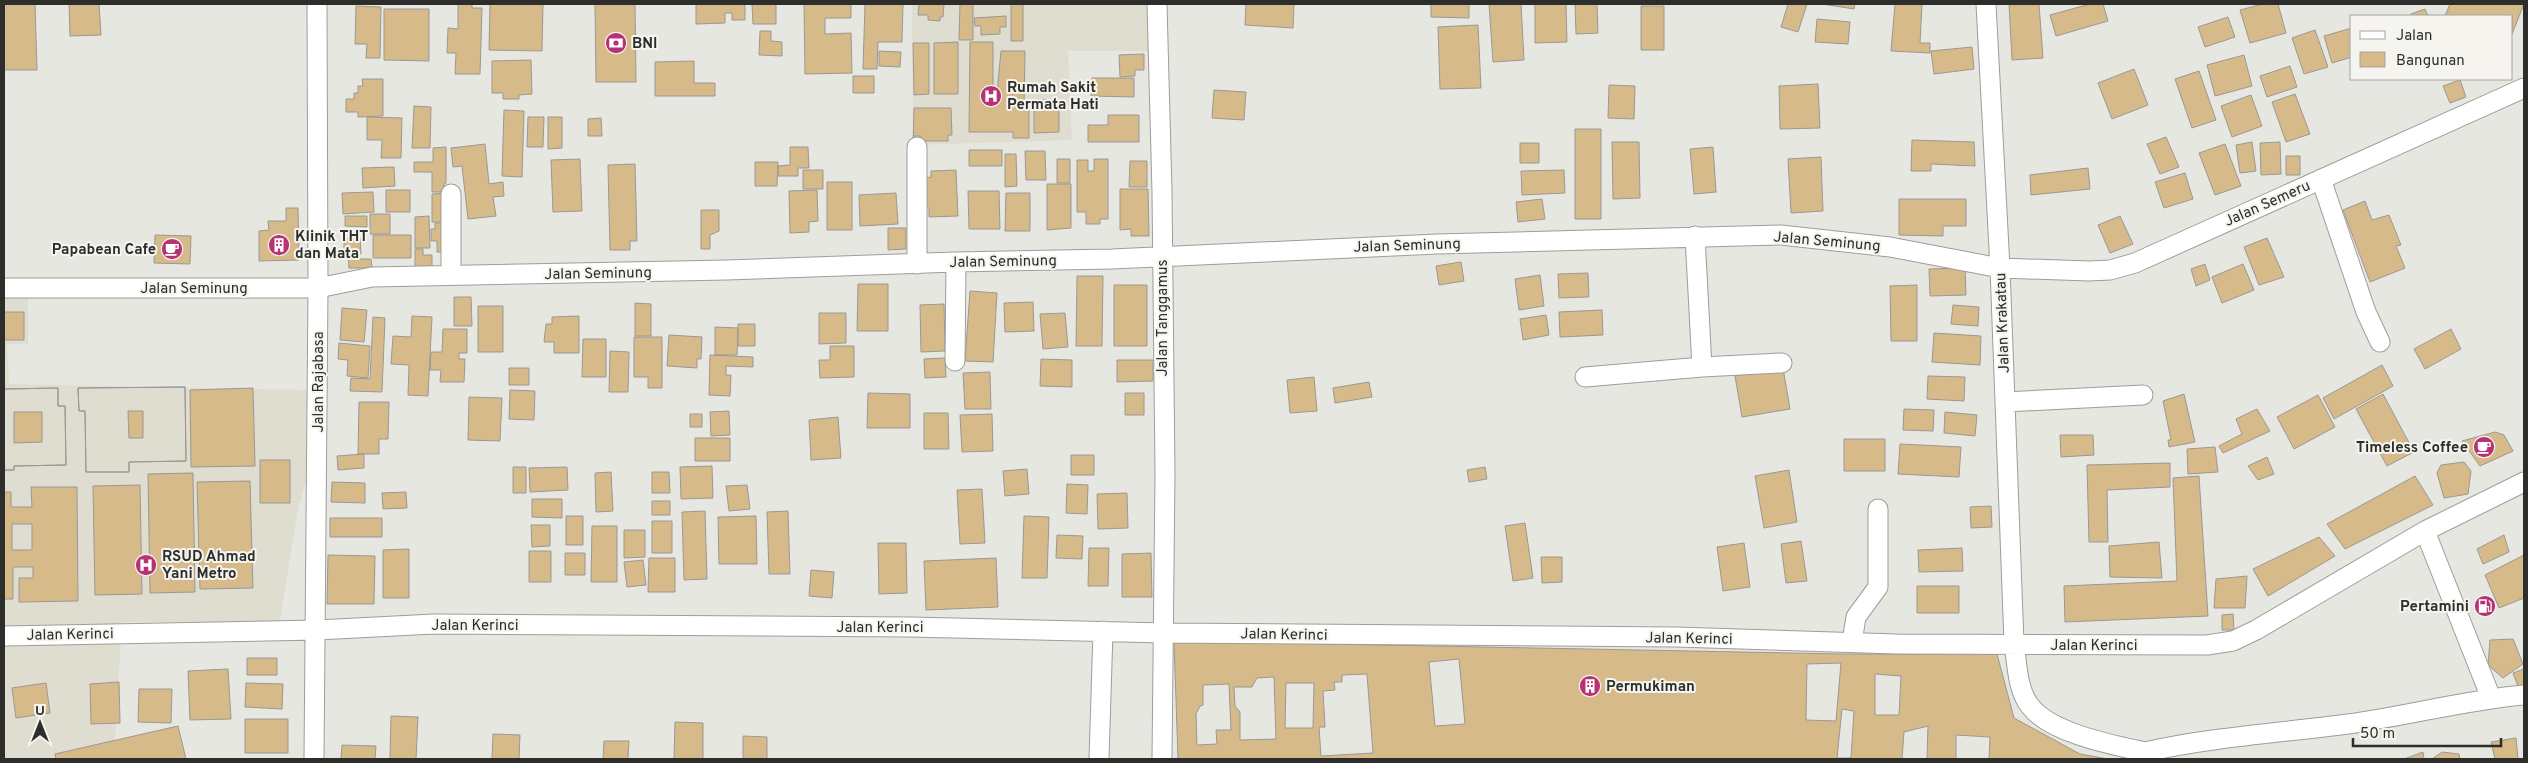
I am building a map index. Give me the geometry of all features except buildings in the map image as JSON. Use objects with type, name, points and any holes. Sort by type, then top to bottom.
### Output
[{"type":"street","name":"Jalan Rajabasa","points":[[314,759],[317,630],[317,4]]},
{"type":"street","name":"Jalan Tanggamus","points":[[1157,4],[1162,192],[1165,633],[1162,759]]},
{"type":"street","name":"Jalan Krakatau","points":[[1986,4],[2000,268],[2014,643],[2020,679],[2026,699],[2038,714],[2049,722],[2102,743],[2145,756]]},
{"type":"street","name":"Jalan Semeru","points":[[2000,268],[2110,270],[2135,263],[2524,88]]},
{"type":"street","points":[[917,147],[917,264]]},
{"type":"street","points":[[2321,179],[2366,312],[2380,342]]},
{"type":"street","points":[[451,194],[451,275]]},
{"type":"street","name":"Jalan Seminung","points":[[4,288],[318,288],[372,277],[1161,257],[1261,251],[1696,236],[1805,236],[1890,247],[2000,268]]},
{"type":"street","points":[[1696,236],[1702,367]]},
{"type":"street","points":[[955,361],[956,262]]},
{"type":"street","points":[[1585,377],[1702,367],[1782,363]]},
{"type":"street","points":[[2005,402],[2143,395]]},
{"type":"street","name":"Jalan Kerinci","points":[[4,636],[317,630],[434,624],[910,627],[1165,633],[1676,637],[2084,646],[2207,645],[2233,641],[2256,630],[2425,532],[2524,482]]},
{"type":"street","points":[[1852,642],[1856,617],[1878,587],[1878,509]]},
{"type":"street","points":[[2425,532],[2491,698]]},
{"type":"street","points":[[1099,759],[1103,631]]},
{"type":"street","points":[[2145,756],[2192,742],[2349,724],[2491,698],[2524,695]]},
{"type":"shaded area","name":"Rumah Sakit Permata Hati","points":[[912,4],[1151,4],[1152,51],[1068,51],[1072,140],[913,145]]},
{"type":"shaded area","name":"RSUD Ahmad Yani Metro","points":[[4,296],[28,296],[28,344],[7,344],[9,384],[310,390],[311,464],[298,508],[279,627],[205,622],[122,622],[115,740],[73,759],[4,759]]},
{"type":"place","name":"BNI","points":[[616,43]]},
{"type":"place","name":"Rumah Sakit Permata Hati","points":[[991,96]]},
{"type":"place","name":"Klinik THT dan Mata","points":[[279,245]]},
{"type":"place","name":"Papabean Cafe","points":[[172,249]]},
{"type":"place","name":"Timeless Coffee","points":[[2484,447]]},
{"type":"place","name":"RSUD Ahmad Yani Metro","points":[[146,565]]},
{"type":"place","name":"Pertamini","points":[[2485,606]]},
{"type":"place","name":"Permukiman","points":[[1590,686]]}]
